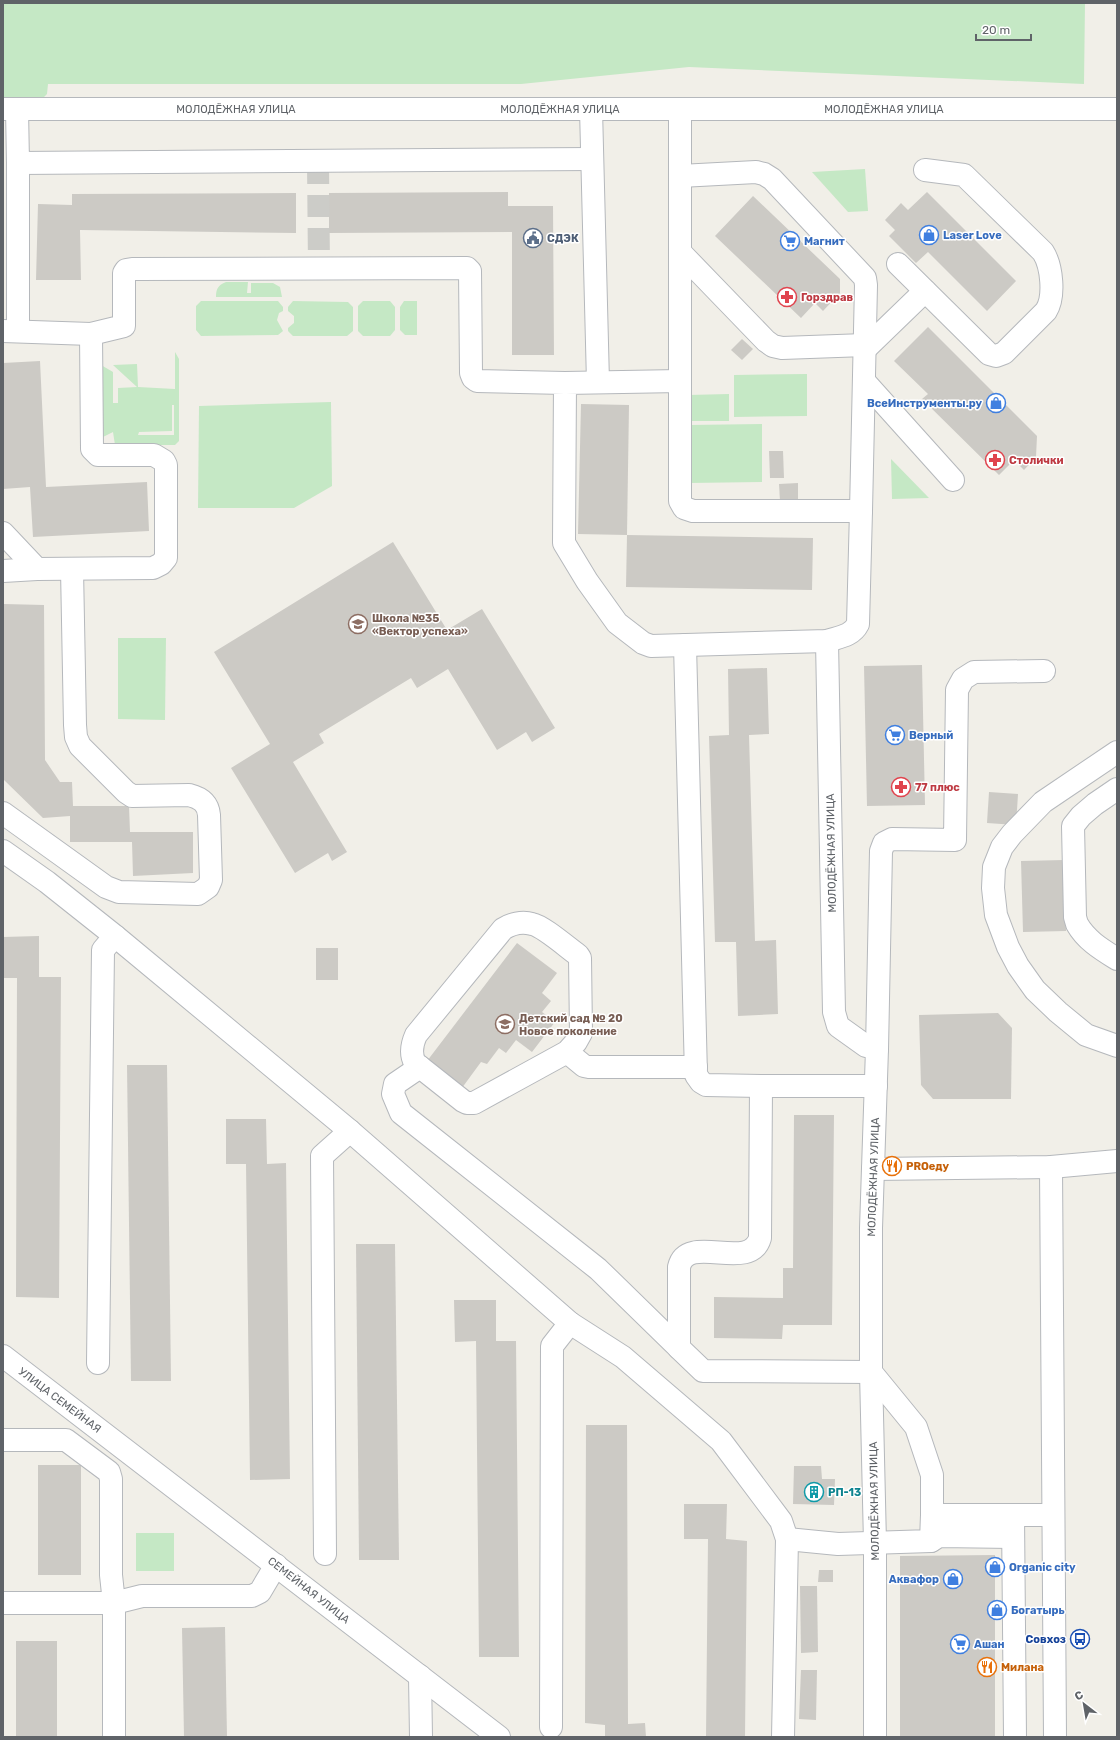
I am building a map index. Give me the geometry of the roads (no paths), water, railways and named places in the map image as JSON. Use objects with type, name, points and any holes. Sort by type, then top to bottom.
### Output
[{"type":"street","name":"МОЛОДЁЖНАЯ УЛИЦА","points":[[10,109],[1117,109]]},
{"type":"street","points":[[10,109],[18,163],[10,326],[91,334],[124,326],[124,274],[126,270],[129,269],[467,268],[470,271],[471,373],[473,378],[477,381],[598,382],[680,380]]},
{"type":"street","points":[[591,109],[598,382]]},
{"type":"street","points":[[680,109],[680,501],[684,508],[692,511],[861,511]]},
{"type":"street","points":[[18,163],[592,159]]},
{"type":"street","points":[[898,264],[989,354],[996,356],[1004,353],[1046,312],[1051,304],[1052,297],[1049,265],[1043,252],[964,175],[925,170]]},
{"type":"street","points":[[565,382],[564,543],[587,581],[617,623],[643,643],[651,646],[827,641],[855,630],[858,624],[865,347],[865,278],[772,179],[764,174],[756,172],[680,176]]},
{"type":"street","points":[[680,252],[766,341],[773,346],[782,348],[865,347],[925,291]]},
{"type":"street","points":[[3,571],[153,568],[161,564],[166,558],[167,470],[164,461],[154,455],[98,455],[92,449],[91,334]]},
{"type":"street","points":[[864,381],[953,480]]},
{"type":"street","points":[[3,533],[37,570]]},
{"type":"street","points":[[3,812],[106,887],[119,892],[198,894],[208,887],[211,880],[209,815],[207,806],[203,801],[198,797],[189,795],[132,796],[126,792],[80,746],[76,737],[75,726],[72,569]]},
{"type":"street","name":"МОЛОДЁЖНАЯ УЛИЦА","points":[[827,641],[834,1012],[838,1026],[866,1046],[877,1049],[871,1228],[871,1372],[875,1543],[875,1737]]},
{"type":"street","points":[[685,645],[696,1067],[698,1079],[706,1085],[876,1086]]},
{"type":"street","points":[[877,1049],[881,851],[884,843],[892,839],[956,840],[957,690],[962,679],[974,672],[1044,671]]},
{"type":"street","points":[[1117,752],[1043,802],[1012,834],[1002,847],[994,866],[993,888],[996,915],[1008,947],[1018,966],[1035,990],[1058,1012],[1086,1035],[1117,1046]]},
{"type":"street","points":[[1117,789],[1095,804],[1081,816],[1073,826],[1076,924],[1082,933],[1096,946],[1117,959]]},
{"type":"street","points":[[3,851],[47,882],[115,936],[350,1131],[570,1323],[623,1357],[721,1441],[781,1521],[787,1539],[783,1737]]},
{"type":"street","points":[[531,923],[536,925],[578,955],[580,958],[581,1033],[576,1042],[567,1052],[474,1103],[467,1103],[415,1063],[412,1054],[412,1047],[416,1035],[503,929],[511,925],[531,923]]},
{"type":"street","points":[[98,1363],[103,950],[115,936]]},
{"type":"street","points":[[567,1052],[584,1066],[589,1067],[696,1067]]},
{"type":"street","points":[[420,1067],[395,1084],[393,1094],[401,1112],[598,1269],[703,1371],[871,1372],[916,1427],[932,1475],[931,1541]]},
{"type":"street","points":[[679,1348],[680,1260],[685,1255],[694,1252],[744,1253],[752,1251],[758,1245],[760,1238],[761,1086]]},
{"type":"street","points":[[325,1554],[322,1156],[350,1131]]},
{"type":"street","points":[[873,1169],[1051,1167],[1117,1161]]},
{"type":"street","points":[[1051,1167],[1052,1515],[1055,1737]]},
{"type":"street","points":[[551,1727],[552,1346],[570,1323]]},
{"type":"street","name":"УЛИЦА СЕМЕЙНАЯ","points":[[3,1356],[118,1444]]},
{"type":"street","points":[[3,1440],[66,1440],[102,1466],[109,1472],[112,1479],[111,1575],[114,1604],[114,1737]]},
{"type":"street","points":[[102,1466],[118,1444]]},
{"type":"street","name":"СЕМЕЙНАЯ УЛИЦА","points":[[118,1444],[499,1737]]},
{"type":"street","points":[[932,1515],[1052,1515]]},
{"type":"street","points":[[1014,1515],[1015,1737]]},
{"type":"street","points":[[787,1539],[838,1544],[931,1541],[939,1536],[1013,1537]]},
{"type":"street","points":[[3,1603],[114,1604],[142,1596],[252,1596],[260,1592],[276,1565]]},
{"type":"street","points":[[420,1676],[421,1737]]},
{"type":"tunnel","points":[[318,162],[319,268]]},
{"type":"place","name":"Laser Love","points":[[929,235]]},
{"type":"place","name":"СДЭК","points":[[533,238]]},
{"type":"place","name":"Магнит","points":[[790,241]]},
{"type":"place","name":"Горздрав","points":[[787,297]]},
{"type":"place","name":"ВсеИнструменты.ру","points":[[996,403]]},
{"type":"place","name":"Столички","points":[[995,460]]},
{"type":"place","name":"Школа №35 «Вектор успеха»","points":[[358,624]]},
{"type":"place","name":"Верный","points":[[895,735]]},
{"type":"place","name":"77 плюс","points":[[901,787]]},
{"type":"place","name":"Детский сад № 20 Новое поколение","points":[[505,1024]]},
{"type":"place","name":"PROеду","points":[[892,1166]]},
{"type":"place","name":"РП-13","points":[[814,1492]]},
{"type":"place","name":"Organic city","points":[[995,1567]]},
{"type":"place","name":"Аквафор","points":[[953,1579]]},
{"type":"place","name":"Богатырь","points":[[997,1610]]},
{"type":"place","name":"Совхоз","points":[[1080,1639]]},
{"type":"place","name":"Ашан","points":[[960,1644]]},
{"type":"place","name":"Милана","points":[[987,1667]]}]
